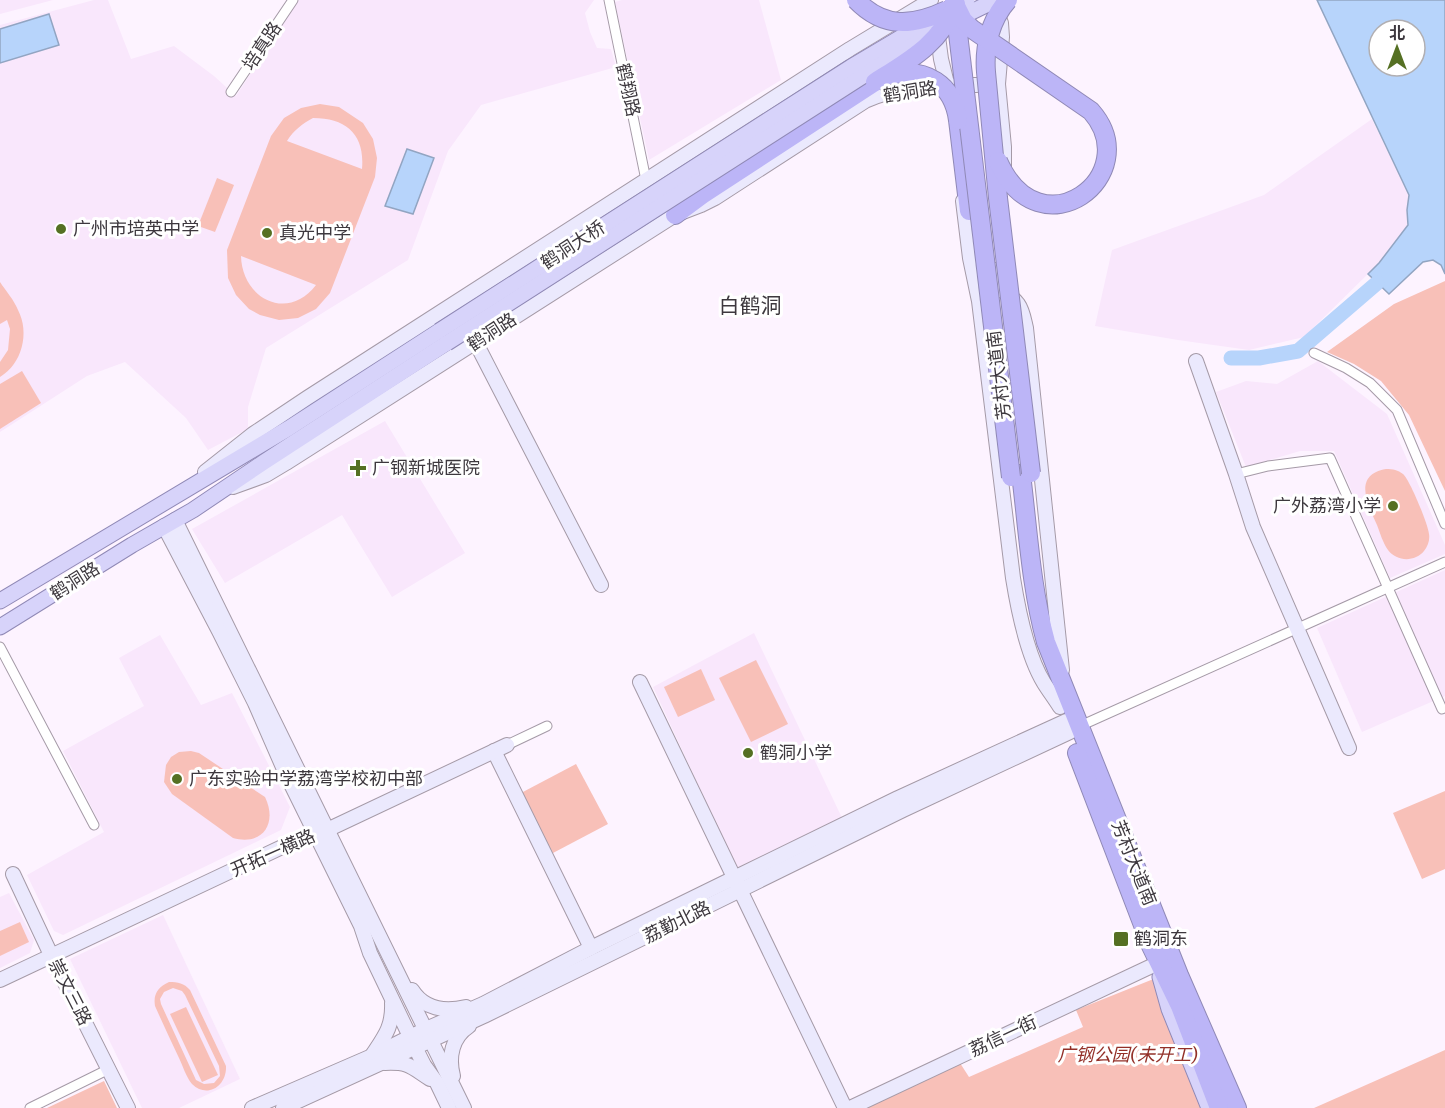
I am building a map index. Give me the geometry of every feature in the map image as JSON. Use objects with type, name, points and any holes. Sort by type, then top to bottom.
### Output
[{"type":"highway","points":[[856,0],[878,17],[897,22],[917,21],[947,1]]},
{"type":"highway","name":"芳村大道南","points":[[966,0],[1000,303],[1041,622],[1050,652],[1064,682],[1069,722],[1150,946]]},
{"type":"highway","points":[[1008,0],[994,23],[988,43],[986,72],[1021,475]]},
{"type":"highway","points":[[675,215],[929,45],[945,25],[947,1]]},
{"type":"highway","points":[[947,1],[972,29],[1091,111],[1103,129],[1107,151],[1103,170],[1091,188],[1080,197],[1065,204],[1050,205],[1029,199],[1017,191],[1004,176],[993,151]]},
{"type":"highway","name":"芳村大道南","points":[[947,1],[958,39],[985,305],[1021,475],[1023,573],[1037,649],[1237,1108]]},
{"type":"highway","points":[[875,82],[889,75],[920,74],[942,86],[955,103],[973,230],[986,283],[985,305]]},
{"type":"highway","points":[[1150,946],[1180,1006],[1219,1108]]},
{"type":"main road","name":"鹤洞大桥","points":[[217,493],[443,337],[947,1],[966,0]]},
{"type":"main road","name":"鹤洞大桥","points":[[179,492],[443,337],[955,20],[996,0]]},
{"type":"main road","name":"鹤洞路","points":[[0,601],[179,492]]},
{"type":"main road","name":"鹤洞路","points":[[0,627],[193,510],[217,493]]},
{"type":"main road","name":"芳村大道南","points":[[1150,946],[1169,1009],[1209,1108]]},
{"type":"street","name":"培真路","points":[[231,92],[294,0]]},
{"type":"street","name":"鹤翔路","points":[[609,0],[646,180]]},
{"type":"street","name":"芳村大道南","points":[[991,0],[1001,23],[998,84],[1004,170],[1001,190],[988,219],[987,228],[994,281],[1001,291],[1019,305],[1026,328],[1064,682]]},
{"type":"street","name":"鹤洞路","points":[[179,492],[253,434],[289,410],[850,49],[947,1]]},
{"type":"street","name":"芳村大道南","points":[[947,1],[940,59],[952,103],[970,258],[985,305],[1011,566],[1017,602],[1028,645],[1043,682],[1069,722]]},
{"type":"street","name":"鹤洞路","points":[[217,493],[266,475],[286,463],[675,215],[715,198],[865,101],[879,95],[904,90],[998,84]]},
{"type":"street","points":[[625,194],[638,195],[651,204],[656,216],[652,230]]},
{"type":"street","points":[[985,305],[987,292],[1001,291]]},
{"type":"street","points":[[476,342],[601,585]]},
{"type":"street","points":[[1314,353],[1346,368],[1370,383],[1397,410],[1445,524]]},
{"type":"street","points":[[1196,361],[1253,527],[1348,748]]},
{"type":"street","points":[[1236,474],[1268,466],[1330,458],[1442,709]]},
{"type":"street","points":[[170,523],[286,774],[386,949],[464,1108]]},
{"type":"street","points":[[1069,722],[1297,628],[1445,562]]},
{"type":"street","points":[[0,647],[94,825]]},
{"type":"street","points":[[640,682],[740,891],[848,1108]]},
{"type":"street","name":"荔勤北路","points":[[484,1010],[591,948],[898,798],[1069,722]]},
{"type":"street","name":"荔勤北路","points":[[283,1108],[377,1059],[740,891],[903,810],[1069,722]]},
{"type":"street","name":"开拓一横路","points":[[0,980],[547,726]]},
{"type":"street","points":[[494,751],[591,948]]},
{"type":"street","points":[[321,832],[361,926],[370,954],[424,1065],[449,1108]]},
{"type":"street","name":"崇文三路","points":[[13,874],[51,956],[128,1108]]},
{"type":"street","points":[[370,954],[379,958],[384,956],[386,949]]},
{"type":"street","points":[[386,949],[414,994],[426,1004],[435,1008],[454,1010],[484,1010]]},
{"type":"street","name":"荔信一街","points":[[848,1108],[1156,964]]},
{"type":"street","points":[[391,999],[390,1026],[377,1059],[409,1065],[436,1083]]},
{"type":"street","points":[[456,1092],[450,1066],[452,1051],[456,1040],[484,1010]]},
{"type":"street","name":"荔勤北路","points":[[252,1108],[377,1059]]},
{"type":"street","points":[[30,1108],[109,1069]]},
{"type":"shaded area","points":[[0,0],[53,0],[0,14]]},
{"type":"shaded area","name":"真光中学","points":[[94,0],[108,0],[131,59],[174,46],[236,96],[299,0],[594,0],[585,13],[590,32],[597,48],[611,49],[616,67],[481,105],[448,151],[408,260],[266,348],[248,407],[248,429],[208,450],[186,418],[125,362],[87,376],[0,432],[0,25]]},
{"type":"shaded area","points":[[622,0],[759,0],[781,80],[649,160],[615,2]]},
{"type":"shaded area","points":[[1372,119],[1409,195],[1408,224],[1379,263],[1304,337],[1249,350],[1095,326],[1112,250],[1264,195]]},
{"type":"shaded area","name":"广外荔湾小学","points":[[1318,361],[1387,414],[1445,545],[1445,554],[1390,578],[1334,451],[1300,451],[1246,467],[1216,392],[1246,381],[1277,384]]},
{"type":"shaded area","name":"广钢新城医院","points":[[385,421],[465,553],[392,597],[342,515],[225,583],[192,529]]},
{"type":"shaded area","points":[[1445,570],[1445,696],[1362,732],[1317,628]]},
{"type":"shaded area","name":"鹤洞小学","points":[[754,633],[843,820],[738,871],[653,687]]},
{"type":"shaded area","name":"广东实验中学荔湾学校初中部","points":[[160,635],[201,705],[232,693],[290,807],[281,830],[63,935],[54,931],[27,875],[104,832],[63,751],[144,706],[119,658]]},
{"type":"shaded area","points":[[9,893],[34,940],[30,953],[0,968],[0,897]]},
{"type":"shaded area","points":[[163,915],[240,1079],[179,1108],[142,1108],[70,959]]},
{"type":"green space","points":[[320,104],[339,107],[363,123],[373,139],[377,158],[375,177],[330,293],[316,309],[298,318],[279,320],[260,315],[249,309],[236,295],[228,278],[227,250],[271,136],[284,118],[301,108]],"holes":[[[313,118],[335,121],[351,131],[360,147],[362,169],[287,141],[292,134]],[[241,256],[316,285],[305,296],[293,302],[280,303],[268,300],[258,294],[249,284],[243,271]]]},
{"type":"green space","points":[[217,178],[234,185],[215,232],[198,226]]},
{"type":"green space","points":[[1445,281],[1445,491],[1409,415],[1381,381],[1354,364],[1327,352],[1394,304]]},
{"type":"green space","points":[[0,282],[22,319],[23,338],[19,356],[8,371],[0,377],[0,362],[8,350],[10,329],[7,320],[0,324]]},
{"type":"green space","points":[[22,371],[41,403],[0,429],[0,384]]},
{"type":"green space","points":[[1386,469],[1397,471],[1406,478],[1428,529],[1427,547],[1420,555],[1411,559],[1396,557],[1388,550],[1367,500],[1365,492],[1369,477],[1375,472]]},
{"type":"green space","points":[[756,660],[788,724],[751,742],[719,678]]},
{"type":"green space","points":[[701,669],[715,700],[678,717],[664,687]]},
{"type":"green space","points":[[179,752],[199,753],[265,797],[270,816],[265,831],[252,839],[233,838],[172,794],[164,782],[166,765],[171,757]]},
{"type":"green space","points":[[576,764],[608,824],[553,853],[521,793]]},
{"type":"green space","points":[[1445,791],[1445,869],[1422,879],[1393,813]]},
{"type":"green space","points":[[20,922],[29,942],[0,956],[0,931]]},
{"type":"green space","name":"广钢公园(未开工)","points":[[1156,978],[1203,1108],[867,1108],[960,1063],[969,1077],[1083,1027],[1076,1010]]},
{"type":"green space","points":[[178,983],[190,990],[226,1066],[223,1079],[215,1088],[204,1090],[198,1088],[186,1075],[155,1006],[156,994],[165,984]],"holes":[[[173,988],[182,991],[219,1066],[220,1076],[214,1083],[204,1084],[196,1080],[161,1004],[160,999],[164,992]]]},
{"type":"green space","points":[[186,1007],[218,1075],[202,1082],[170,1014]]},
{"type":"green space","points":[[1445,1050],[1445,1108],[1314,1108]]},
{"type":"green space","points":[[104,1081],[117,1108],[47,1108]]},
{"type":"water","points":[[1317,0],[1445,0],[1445,274],[1441,265],[1433,260],[1423,262],[1389,294],[1368,274],[1408,225],[1409,195]]},
{"type":"water","points":[[49,14],[59,45],[0,63],[0,29]]},
{"type":"water","points":[[407,149],[434,158],[413,214],[385,206]]},
{"type":"waterway","points":[[1231,358],[1259,358],[1298,351],[1377,283]]},
{"type":"place","name":"广州市培英中学","points":[[61,229]]},
{"type":"place","name":"真光中学","points":[[267,233]]},
{"type":"place","name":"广钢新城医院","points":[[358,468]]},
{"type":"place","name":"广外荔湾小学","points":[[1393,506]]},
{"type":"place","name":"鹤洞小学","points":[[748,753]]},
{"type":"place","name":"广东实验中学荔湾学校初中部","points":[[177,779]]},
{"type":"place","name":"鹤洞东","points":[[1121,939]]},
{"type":"district","name":"白鹤洞","points":[[750,306]]}]
